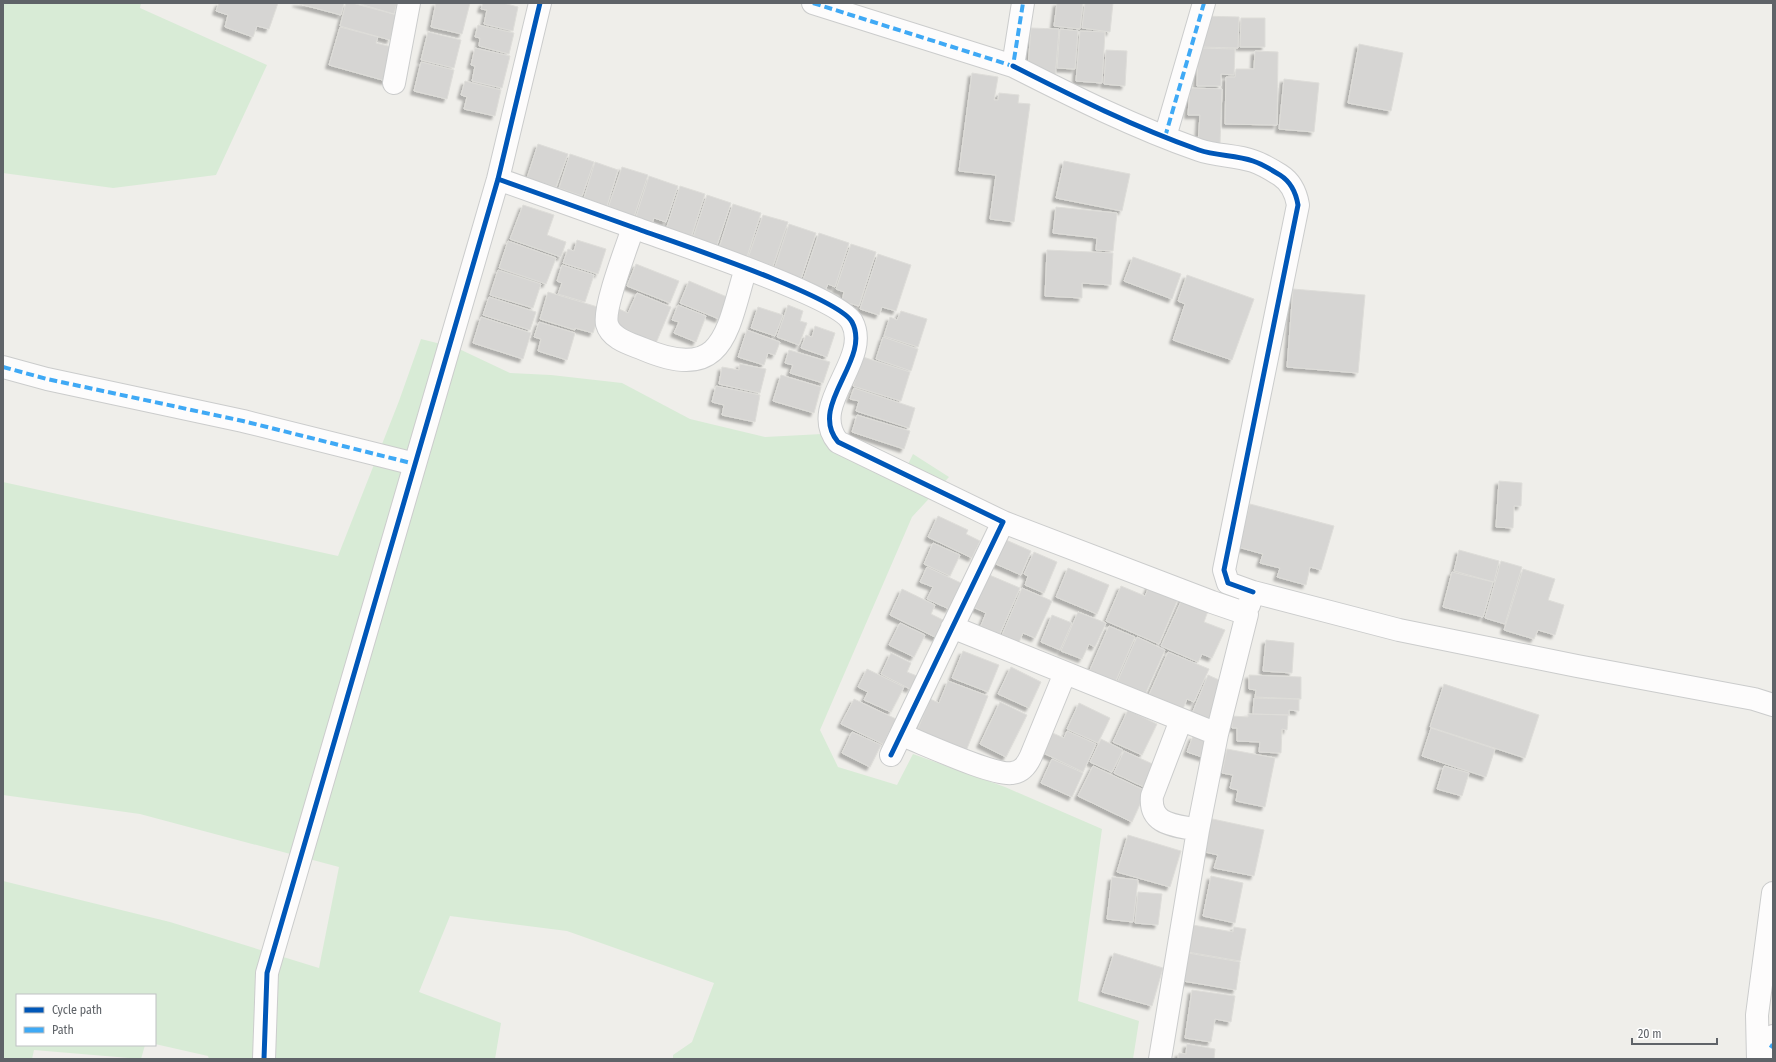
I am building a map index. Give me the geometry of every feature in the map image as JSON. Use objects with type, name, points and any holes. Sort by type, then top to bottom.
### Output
[{"type":"street","points":[[394,83],[409,3]]},
{"type":"street","points":[[264,1059],[267,973],[498,179],[540,3]]},
{"type":"street","points":[[813,3],[1013,66],[1100,110],[1201,151],[1253,161],[1289,182],[1297,197],[1297,213],[1224,570],[1228,583],[1252,592],[1399,630],[1585,668],[1754,699],[1773,705]]},
{"type":"street","points":[[1013,66],[1023,3]]},
{"type":"street","points":[[1165,137],[1204,3]]},
{"type":"street","points":[[498,179],[746,268],[818,298],[846,314],[852,322],[856,335],[855,349],[846,373],[838,386],[829,421],[833,436],[838,442],[1003,522],[1247,614]]},
{"type":"street","points":[[633,228],[611,298],[606,319],[607,325],[615,336],[660,357],[679,361],[694,361],[714,350],[721,342],[727,329],[746,268]]},
{"type":"street","points":[[3,367],[47,379],[243,421],[415,464]]},
{"type":"street","points":[[891,755],[902,735],[1003,522]]},
{"type":"street","points":[[1160,1059],[1198,830],[1217,734],[1252,592]]},
{"type":"street","points":[[952,627],[1217,734]]},
{"type":"street","points":[[902,735],[982,767],[1006,773],[1018,772],[1027,764],[1031,756],[1065,673]]},
{"type":"street","points":[[1181,720],[1152,796],[1151,805],[1158,818],[1165,823],[1198,830]]},
{"type":"street","points":[[1768,1049],[1757,1015],[1773,892]]},
{"type":"green space","points":[[3,3],[141,3],[140,8],[267,65],[216,175],[113,188],[3,173]]},
{"type":"green space","points":[[421,339],[457,348],[510,373],[551,375],[622,383],[690,419],[765,437],[822,434],[861,466],[900,481],[913,454],[949,477],[912,517],[820,730],[838,767],[897,785],[913,754],[1005,787],[1102,829],[1078,1001],[1139,1021],[1133,1059],[673,1059],[673,1055],[692,1042],[714,983],[567,931],[450,916],[419,992],[501,1023],[495,1059],[209,1059],[208,1056],[156,1044],[156,994],[16,994],[16,1046],[145,1046],[141,1059],[34,1050],[32,1059],[3,1059],[3,881],[170,922],[319,968],[339,867],[140,814],[3,795],[3,482],[338,556],[399,401]]},
{"type":"building","points":[[219,3],[278,3],[269,29],[257,26],[253,37],[225,27],[228,15],[216,11]]},
{"type":"building","points":[[296,3],[344,3],[341,15]]},
{"type":"building","points":[[346,3],[352,3],[397,15],[390,40],[340,26]]},
{"type":"building","points":[[357,3],[397,3],[394,14]]},
{"type":"building","points":[[436,3],[470,3],[462,34],[431,27]]},
{"type":"building","points":[[483,3],[503,3],[518,7],[513,31],[484,24],[487,10],[481,9]]},
{"type":"building","points":[[1057,3],[1083,3],[1080,29],[1054,26]]},
{"type":"building","points":[[1085,3],[1113,3],[1110,32],[1082,28]]},
{"type":"building","points":[[1202,16],[1239,17],[1238,48],[1201,47]]},
{"type":"building","points":[[1241,18],[1265,18],[1265,47],[1240,47]]},
{"type":"building","points":[[478,25],[514,33],[509,54],[479,46],[480,38],[475,37]]},
{"type":"building","points":[[340,27],[378,37],[376,43],[396,48],[386,81],[329,65]]},
{"type":"building","points":[[1031,28],[1059,29],[1055,79],[1028,68]]},
{"type":"building","points":[[1060,29],[1078,31],[1075,69],[1057,68]]},
{"type":"building","points":[[1080,31],[1105,32],[1102,83],[1076,81]]},
{"type":"building","points":[[428,32],[461,40],[454,68],[421,60]]},
{"type":"building","points":[[1359,44],[1403,53],[1391,111],[1348,103]]},
{"type":"building","points":[[475,48],[510,56],[502,88],[472,81],[475,66],[471,65]]},
{"type":"building","points":[[1198,48],[1235,49],[1234,75],[1221,74],[1221,86],[1197,86]]},
{"type":"building","points":[[1106,50],[1127,51],[1125,86],[1104,84]]},
{"type":"building","points":[[1255,51],[1278,52],[1277,125],[1225,124],[1226,77],[1235,77],[1236,69],[1254,69]]},
{"type":"building","points":[[421,62],[454,70],[447,99],[414,91]]},
{"type":"building","points":[[972,73],[998,77],[994,100],[998,100],[999,93],[1019,95],[1018,103],[1030,104],[1014,222],[990,219],[996,175],[959,171]]},
{"type":"building","points":[[1284,79],[1319,83],[1314,132],[1279,129]]},
{"type":"building","points":[[465,81],[501,90],[495,116],[464,109],[467,97],[461,95]]},
{"type":"building","points":[[1190,88],[1222,89],[1220,144],[1198,143],[1200,115],[1188,115]]},
{"type":"building","points":[[538,144],[568,154],[556,187],[527,178]]},
{"type":"building","points":[[570,154],[594,162],[582,196],[559,188]]},
{"type":"building","points":[[1064,161],[1130,174],[1122,211],[1056,198]]},
{"type":"building","points":[[595,162],[618,170],[607,206],[584,198]]},
{"type":"building","points":[[622,167],[648,175],[632,223],[606,214]]},
{"type":"building","points":[[649,176],[678,186],[666,222],[654,218],[650,229],[634,223]]},
{"type":"building","points":[[680,186],[705,194],[689,244],[664,236]]},
{"type":"building","points":[[707,195],[731,203],[715,251],[691,244]]},
{"type":"building","points":[[733,204],[761,213],[747,257],[719,248]]},
{"type":"building","points":[[523,205],[554,215],[547,235],[566,242],[561,257],[510,239]]},
{"type":"building","points":[[1056,207],[1117,213],[1113,251],[1096,250],[1097,238],[1053,233]]},
{"type":"building","points":[[763,215],[788,222],[773,266],[748,258]]},
{"type":"building","points":[[789,224],[816,233],[800,282],[773,273]]},
{"type":"building","points":[[819,233],[849,243],[835,287],[828,284],[825,291],[802,283]]},
{"type":"building","points":[[577,240],[606,249],[598,274],[563,263],[568,249],[574,251]]},
{"type":"building","points":[[508,241],[556,258],[546,284],[499,268]]},
{"type":"building","points":[[851,244],[876,252],[859,306],[842,301],[844,292],[836,289]]},
{"type":"building","points":[[1047,250],[1113,253],[1111,285],[1082,283],[1082,298],[1045,296]]},
{"type":"building","points":[[878,254],[911,265],[896,311],[882,307],[879,315],[860,309]]},
{"type":"building","points":[[1133,257],[1181,274],[1172,299],[1124,281]]},
{"type":"building","points":[[636,264],[679,281],[670,303],[627,286]]},
{"type":"building","points":[[562,265],[594,275],[585,302],[558,294],[562,283],[557,281]]},
{"type":"building","points":[[498,270],[541,284],[533,308],[490,295]]},
{"type":"building","points":[[1187,275],[1254,299],[1232,360],[1173,340],[1185,304],[1178,301]]},
{"type":"building","points":[[689,281],[727,297],[719,319],[680,303]]},
{"type":"building","points":[[1293,289],[1365,295],[1358,373],[1287,367]]},
{"type":"building","points":[[548,292],[601,308],[593,333],[575,328],[575,330],[540,319]]},
{"type":"building","points":[[637,293],[671,307],[656,343],[613,325],[619,309],[628,313]]},
{"type":"building","points":[[489,297],[536,312],[530,330],[483,315]]},
{"type":"building","points":[[678,305],[706,316],[696,342],[674,333],[679,322],[672,320]]},
{"type":"building","points":[[788,305],[803,311],[800,321],[807,323],[799,345],[777,337]]},
{"type":"building","points":[[758,307],[783,315],[775,336],[751,328]]},
{"type":"building","points":[[901,311],[927,319],[918,347],[884,336],[890,317],[897,320]]},
{"type":"building","points":[[481,317],[531,333],[523,359],[473,343]]},
{"type":"building","points":[[539,322],[575,333],[567,360],[538,351],[541,339],[534,337]]},
{"type":"building","points":[[815,326],[835,333],[827,357],[801,348],[806,335],[812,337]]},
{"type":"building","points":[[747,330],[780,342],[775,355],[768,353],[764,365],[738,357]]},
{"type":"building","points":[[883,337],[918,349],[911,371],[876,359]]},
{"type":"building","points":[[789,350],[830,362],[823,383],[790,373],[793,365],[785,363]]},
{"type":"building","points":[[863,357],[910,372],[901,401],[853,386]]},
{"type":"building","points":[[740,364],[766,369],[760,393],[719,384],[722,367],[739,370]]},
{"type":"building","points":[[781,375],[821,387],[814,413],[773,401]]},
{"type":"building","points":[[716,386],[760,395],[755,422],[722,415],[724,405],[712,402]]},
{"type":"building","points":[[854,388],[915,408],[909,428],[856,411],[859,401],[850,399]]},
{"type":"building","points":[[857,415],[910,431],[904,449],[852,432]]},
{"type":"building","points":[[1499,481],[1522,483],[1521,506],[1514,506],[1513,528],[1496,527]]},
{"type":"building","points":[[1250,504],[1334,526],[1321,570],[1310,567],[1306,585],[1277,577],[1280,568],[1260,563],[1263,554],[1238,547]]},
{"type":"building","points":[[938,516],[968,530],[966,534],[980,541],[972,558],[928,537]]},
{"type":"building","points":[[1006,540],[1031,551],[1021,575],[996,564]]},
{"type":"building","points":[[933,543],[960,555],[950,576],[924,564]]},
{"type":"building","points":[[1459,550],[1499,561],[1494,582],[1454,571]]},
{"type":"building","points":[[1034,552],[1057,562],[1044,593],[1025,585],[1028,576],[1024,574]]},
{"type":"building","points":[[1501,561],[1522,567],[1505,624],[1485,618]]},
{"type":"building","points":[[927,567],[961,583],[949,609],[927,599],[933,587],[920,582]]},
{"type":"building","points":[[1068,568],[1109,585],[1097,614],[1056,597]]},
{"type":"building","points":[[1523,569],[1555,579],[1548,600],[1564,605],[1555,635],[1538,630],[1534,639],[1504,630]]},
{"type":"building","points":[[1452,572],[1493,582],[1483,617],[1443,607]]},
{"type":"building","points":[[987,574],[1020,588],[999,636],[980,628],[986,613],[973,607]]},
{"type":"building","points":[[1151,582],[1180,594],[1159,644],[1106,621],[1121,586],[1145,596]]},
{"type":"building","points":[[1022,588],[1052,601],[1035,638],[1023,633],[1016,649],[999,642]]},
{"type":"building","points":[[902,589],[935,605],[931,614],[945,621],[937,638],[890,615]]},
{"type":"building","points":[[1183,597],[1209,608],[1204,622],[1225,630],[1212,658],[1202,654],[1198,662],[1161,646]]},
{"type":"building","points":[[1078,612],[1106,623],[1095,647],[1089,644],[1082,659],[1061,651]]},
{"type":"building","points":[[1052,615],[1072,623],[1060,650],[1041,642]]},
{"type":"building","points":[[900,623],[925,635],[914,657],[889,645]]},
{"type":"building","points":[[1109,626],[1135,637],[1115,683],[1089,672]]},
{"type":"building","points":[[1137,637],[1165,650],[1144,697],[1116,685]]},
{"type":"building","points":[[1266,640],[1294,643],[1292,673],[1263,671]]},
{"type":"building","points":[[963,651],[999,665],[988,692],[952,678]]},
{"type":"building","points":[[1168,652],[1209,669],[1194,702],[1187,699],[1182,711],[1148,697]]},
{"type":"building","points":[[891,653],[911,663],[907,672],[917,676],[910,689],[881,674]]},
{"type":"building","points":[[1011,667],[1041,682],[1029,708],[998,694]]},
{"type":"building","points":[[867,669],[904,687],[891,712],[864,700],[868,692],[858,687]]},
{"type":"building","points":[[1208,675],[1228,684],[1211,725],[1191,716]]},
{"type":"building","points":[[1249,675],[1301,677],[1301,699],[1255,697],[1256,690],[1249,689]]},
{"type":"building","points":[[948,681],[988,696],[966,751],[917,731],[930,699],[939,703]]},
{"type":"building","points":[[1444,684],[1539,715],[1525,758],[1430,727]]},
{"type":"building","points":[[1254,698],[1299,699],[1299,711],[1289,710],[1289,715],[1253,714]]},
{"type":"building","points":[[854,699],[896,719],[883,744],[841,724]]},
{"type":"building","points":[[1000,702],[1027,715],[1006,757],[980,744]]},
{"type":"building","points":[[1079,703],[1110,718],[1098,743],[1067,729]]},
{"type":"building","points":[[1128,710],[1157,724],[1142,755],[1113,742]]},
{"type":"building","points":[[1248,714],[1288,715],[1287,730],[1282,729],[1281,753],[1259,752],[1260,742],[1237,741],[1237,728],[1232,728],[1232,716],[1248,717]]},
{"type":"building","points":[[1431,728],[1495,749],[1486,777],[1422,756]]},
{"type":"building","points":[[1048,731],[1064,738],[1067,731],[1096,744],[1083,772],[1039,751]]},
{"type":"building","points":[[852,732],[881,745],[870,767],[842,753]]},
{"type":"building","points":[[1193,736],[1213,743],[1208,759],[1187,752]]},
{"type":"building","points":[[1101,739],[1123,750],[1112,772],[1090,762]]},
{"type":"building","points":[[1227,749],[1275,758],[1265,807],[1236,801],[1238,790],[1230,788],[1233,775],[1222,773]]},
{"type":"building","points":[[1124,751],[1157,766],[1146,788],[1114,773]]},
{"type":"building","points":[[1052,759],[1083,773],[1072,797],[1041,783]]},
{"type":"building","points":[[1093,766],[1146,791],[1132,822],[1078,796]]},
{"type":"building","points":[[1444,766],[1469,773],[1462,796],[1437,789]]},
{"type":"building","points":[[1208,818],[1264,830],[1254,876],[1214,868],[1218,855],[1201,851]]},
{"type":"building","points":[[1128,835],[1181,851],[1170,887],[1117,872]]},
{"type":"building","points":[[1211,876],[1243,883],[1235,923],[1203,916]]},
{"type":"building","points":[[1112,877],[1138,880],[1133,922],[1107,919]]},
{"type":"building","points":[[1138,892],[1162,894],[1158,925],[1135,923]]},
{"type":"building","points":[[1187,924],[1233,932],[1234,927],[1246,929],[1240,961],[1182,951]]},
{"type":"building","points":[[1182,952],[1240,962],[1236,990],[1177,980]]},
{"type":"building","points":[[1114,953],[1163,968],[1152,1006],[1102,992]]},
{"type":"building","points":[[1192,990],[1235,996],[1231,1022],[1215,1019],[1211,1042],[1185,1038]]},
{"type":"building","points":[[1187,1044],[1215,1049],[1214,1059],[1178,1059],[1179,1053],[1186,1054]]},
{"type":"marked path","points":[[813,3],[1013,66],[1023,3]]},
{"type":"marked path","points":[[1165,137],[1204,3]]},
{"type":"marked path","points":[[3,367],[47,379],[243,421],[415,464]]},
{"type":"cycle path","points":[[264,1059],[267,973],[498,179],[540,3]]},
{"type":"cycle path","points":[[1013,66],[1104,111],[1151,132],[1199,150],[1240,158],[1260,164],[1284,178],[1290,184],[1296,196],[1298,205],[1224,570],[1228,583],[1253,592]]},
{"type":"cycle path","points":[[498,179],[751,270],[817,298],[840,311],[852,322],[856,337],[854,352],[834,398],[830,413],[831,428],[838,442],[1003,522],[891,755]]}]
